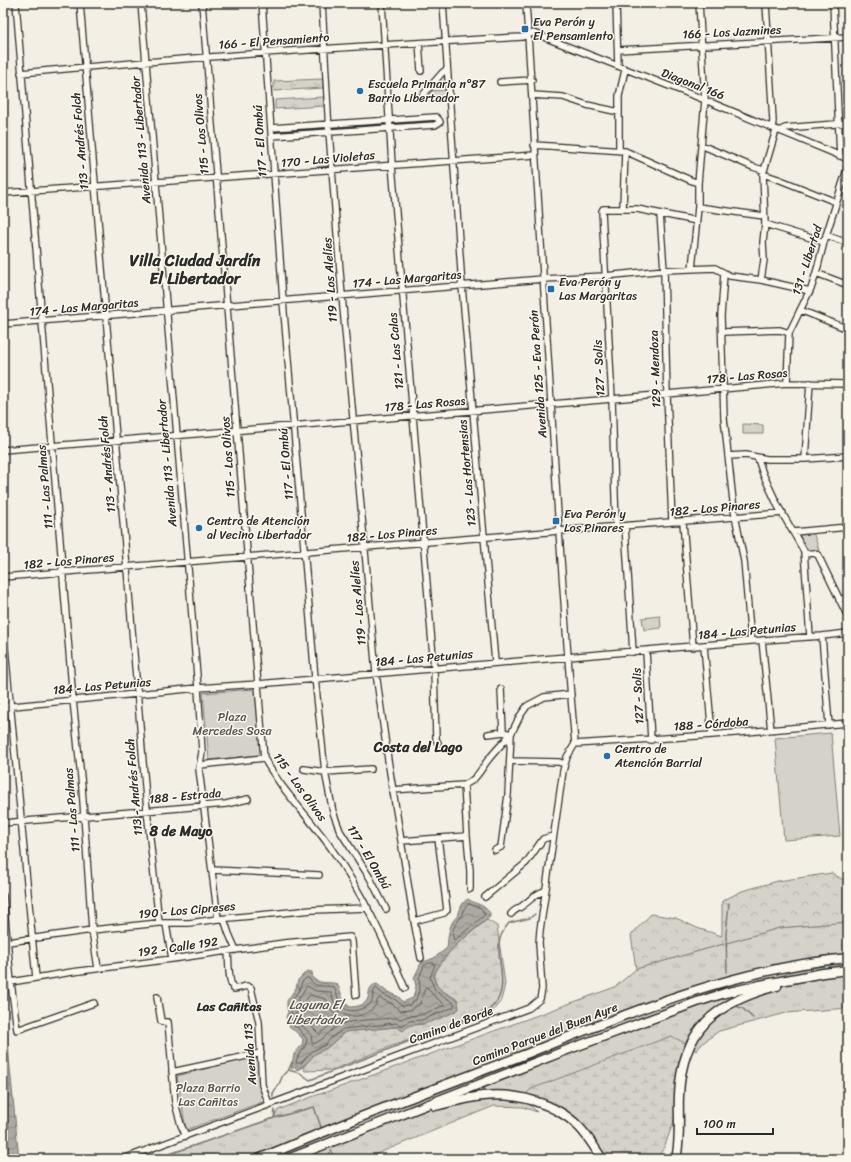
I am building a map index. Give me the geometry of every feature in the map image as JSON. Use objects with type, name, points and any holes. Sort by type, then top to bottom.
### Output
[{"type":"highway","name":"Camino Parque del Buen Ayre","points":[[258,1159],[389,1106],[694,990],[741,977],[774,970],[819,961],[848,958]]},
{"type":"highway","name":"Camino Parque del Buen Ayre","points":[[288,1159],[697,1002],[725,993],[760,985],[802,976],[846,970]]},
{"type":"highway","points":[[676,1159],[678,1146],[679,1093],[682,1066],[692,1040],[704,1024],[722,1009],[739,999],[773,987],[846,970]]},
{"type":"highway","points":[[409,1112],[483,1096],[504,1095],[522,1098],[551,1108],[570,1118],[583,1131],[602,1159]]},
{"type":"street","name":"111 - Las Palmas","points":[[16,3],[73,700],[84,816],[92,930],[98,968]]},
{"type":"street","name":"113 - Andrés Folch","points":[[80,3],[147,810],[159,923]]},
{"type":"street","name":"Avenida 113 - Libertador","points":[[141,3],[186,562],[198,688],[202,752],[199,769],[212,870],[221,919],[236,950]]},
{"type":"street","name":"115 - Los Olivos","points":[[202,3],[264,758],[287,792],[332,849],[368,908],[405,988]]},
{"type":"street","name":"117 - El Ombú","points":[[262,3],[264,52],[283,301],[315,678],[325,772],[333,812],[340,831],[370,878],[386,909]]},
{"type":"street","name":"119 - Los Alelíes","points":[[322,3],[329,132],[342,296],[376,673],[392,790],[421,958]]},
{"type":"street","name":"121 - Las Calas","points":[[382,3],[392,165],[424,542],[434,668],[436,739],[438,744]]},
{"type":"street","name":"123 - Las Hortensias","points":[[442,3],[462,286],[495,662]]},
{"type":"street","name":"Avenida 125 - Eva Perón","points":[[526,3],[559,531],[575,744]]},
{"type":"street","points":[[616,3],[618,66]]},
{"type":"street","points":[[692,269],[698,207],[698,183],[705,100],[699,3]]},
{"type":"street","points":[[761,280],[764,260],[763,242],[765,224],[763,172],[776,130],[773,121],[766,3]]},
{"type":"street","points":[[833,3],[840,156]]},
{"type":"street","name":"Diagonal 166","points":[[528,35],[533,33],[544,36],[848,159]]},
{"type":"street","name":"166 - El Pensamiento","points":[[21,73],[145,61],[264,52],[522,37],[528,35]]},
{"type":"street","name":"166 - Los Jazmines","points":[[618,50],[848,37]]},
{"type":"street","points":[[419,43],[421,71]]},
{"type":"street","points":[[422,96],[446,70]]},
{"type":"street","points":[[625,70],[620,90],[619,112],[624,208],[696,220]]},
{"type":"street","points":[[500,82],[532,80]]},
{"type":"street","points":[[532,95],[563,97],[587,105],[619,112]]},
{"type":"street","points":[[271,128],[436,117],[440,120],[440,122],[435,125],[271,136]]},
{"type":"street","points":[[776,130],[848,123]]},
{"type":"street","points":[[534,145],[622,151],[698,183]]},
{"type":"street","points":[[701,145],[836,202]]},
{"type":"street","name":"170 - Las Violetas","points":[[3,193],[535,155]]},
{"type":"street","name":"131 - Libertad","points":[[787,383],[788,333],[810,291],[848,166]]},
{"type":"street","points":[[698,207],[764,216]]},
{"type":"street","name":"127 - Solis","points":[[616,527],[612,399],[602,214],[603,209],[624,208]]},
{"type":"street","name":"129 - Mendoza","points":[[660,214],[664,270],[672,522]]},
{"type":"street","points":[[765,224],[824,242]]},
{"type":"street","points":[[826,235],[848,243]]},
{"type":"street","name":"174 - Las Margaritas","points":[[3,324],[105,317],[664,270],[715,268],[730,276],[761,280],[810,291]]},
{"type":"street","points":[[816,273],[848,285]]},
{"type":"street","points":[[724,274],[722,289],[723,389],[728,456],[735,517],[744,561],[751,641]]},
{"type":"street","points":[[800,310],[848,329]]},
{"type":"street","points":[[722,332],[780,330],[788,333]]},
{"type":"street","name":"178 - Las Rosas","points":[[3,450],[787,383],[848,384]]},
{"type":"street","points":[[805,459],[810,383]]},
{"type":"street","points":[[728,456],[746,456],[758,459],[805,459],[848,456]]},
{"type":"street","points":[[758,459],[763,474],[804,554],[810,637]]},
{"type":"street","name":"182 - Los Pinares","points":[[3,577],[782,513]]},
{"type":"street","points":[[683,522],[693,647]]},
{"type":"street","name":"127 - Solis","points":[[625,526],[633,652]]},
{"type":"street","points":[[794,532],[848,527]]},
{"type":"street","points":[[804,554],[817,553],[848,617]]},
{"type":"street","points":[[839,600],[848,597]]},
{"type":"street","points":[[3,627],[36,978]]},
{"type":"street","name":"184 - Las Petunias","points":[[3,707],[137,693],[258,684],[495,662],[646,651],[848,633]]},
{"type":"street","points":[[822,636],[829,725]]},
{"type":"street","points":[[762,640],[771,731]]},
{"type":"street","points":[[704,646],[712,735]]},
{"type":"street","name":"127 - Solis","points":[[646,651],[651,740]]},
{"type":"street","points":[[501,689],[503,732]]},
{"type":"street","points":[[392,790],[464,785],[472,782],[487,761],[511,734],[527,706],[544,697],[571,694]]},
{"type":"street","name":"188 - Córdoba","points":[[575,744],[771,731],[848,723]]},
{"type":"street","points":[[488,734],[503,732],[511,734]]},
{"type":"street","points":[[495,850],[501,847],[508,795],[511,734]]},
{"type":"street","name":"Camino de Borde","points":[[123,1159],[529,1008],[537,1003],[540,999],[542,989],[539,937],[544,891],[564,764],[575,744]]},
{"type":"street","points":[[200,765],[264,758]]},
{"type":"street","points":[[510,761],[560,762],[564,764]]},
{"type":"street","points":[[304,769],[325,772],[371,769]]},
{"type":"street","points":[[464,785],[470,889]]},
{"type":"street","name":"188 - Estrada","points":[[3,823],[226,804],[248,799]]},
{"type":"street","points":[[401,842],[467,836]]},
{"type":"street","points":[[485,896],[526,863],[543,839],[553,836]]},
{"type":"street","points":[[414,921],[444,913],[448,910],[438,838]]},
{"type":"street","points":[[212,870],[319,874]]},
{"type":"street","points":[[511,914],[514,910],[523,906],[532,897],[544,891]]},
{"type":"street","points":[[3,896],[17,1030],[94,1003]]},
{"type":"street","name":"190 - Los Cipreses","points":[[8,942],[92,930],[159,923],[189,923],[312,910],[368,908]]},
{"type":"street","points":[[166,924],[172,959]]},
{"type":"street","name":"192 - Calle 192","points":[[11,982],[98,968],[284,943],[350,937],[352,941],[356,995]]},
{"type":"street","name":"Avenida 113","points":[[228,951],[231,974],[230,981],[232,987],[234,989],[247,986],[251,988],[258,1015],[262,1085],[269,1104]]},
{"type":"street","points":[[157,997],[161,1021],[168,1022],[177,1114],[186,1136]]},
{"type":"street","points":[[172,1072],[261,1053]]},
{"type":"green space","points":[[323,79],[323,88],[274,91],[274,81]]},
{"type":"green space","points":[[446,90],[447,100],[428,101],[427,91]]},
{"type":"green space","points":[[324,97],[324,106],[275,109],[275,100]]},
{"type":"green space","points":[[743,424],[763,425],[763,434],[743,434]]},
{"type":"green space","points":[[798,532],[813,532],[819,550],[806,553],[806,548]]},
{"type":"green space","points":[[660,616],[661,628],[644,630],[642,618]]},
{"type":"green space","name":"Plaza Mercedes Sosa","points":[[255,689],[261,755],[209,760],[203,693]]},
{"type":"green space","points":[[831,733],[840,836],[784,840],[775,738]]},
{"type":"green space","points":[[832,873],[848,883],[848,922],[779,928],[636,969],[631,935],[651,914],[676,918],[697,928],[722,936],[722,901],[742,891],[778,881]]},
{"type":"green space","points":[[487,920],[497,926],[505,984],[501,1001],[491,1013],[389,1047],[332,1070],[305,1071],[303,1067],[315,1054],[327,1048],[345,1032],[423,1024],[452,1013],[458,1000],[438,988],[434,978],[436,971],[453,947]]},
{"type":"green space","points":[[848,922],[848,1008],[786,1013],[719,1031],[704,1042],[696,1051],[689,1045],[523,1098],[537,1112],[523,1107],[494,1106],[364,1159],[155,1159],[274,1118],[278,1110],[314,1096],[615,987],[636,969],[779,928]]},
{"type":"green space","points":[[671,1036],[689,1045],[679,1107],[664,1148],[656,1159],[602,1159],[575,1122],[522,1098],[531,1089]]},
{"type":"green space","name":"Plaza Barrio Las Cañitas","points":[[259,1055],[262,1092],[265,1101],[186,1130],[177,1076]]},
{"type":"water","name":"Laguna El Libertador","points":[[468,899],[484,907],[490,913],[490,917],[466,936],[448,954],[440,963],[434,978],[435,982],[440,988],[458,1000],[459,1009],[446,1016],[423,1024],[410,1025],[403,1031],[396,1027],[345,1032],[327,1048],[315,1054],[303,1067],[297,1070],[295,1067],[291,1069],[294,1054],[302,1045],[303,1039],[290,1028],[286,1017],[288,1012],[287,1001],[296,988],[298,980],[307,971],[312,972],[313,979],[317,981],[337,984],[343,999],[350,1007],[359,1006],[364,1003],[367,1000],[372,986],[377,984],[386,991],[399,997],[403,1002],[413,998],[416,986],[414,978],[421,963],[434,958],[447,948],[448,936],[453,921],[458,915],[463,904]]},
{"type":"water","points":[[3,997],[19,1159],[9,1158],[3,1076]]},
{"type":"waterway","points":[[727,972],[726,934],[729,903]]},
{"type":"waterway","points":[[273,1097],[273,1093],[283,1075],[288,1070],[300,1073],[310,1080],[489,1010],[497,1001],[500,994],[502,981],[499,945],[502,933],[509,923],[530,918],[535,914]]},
{"type":"waterway","points":[[736,1005],[742,1008],[753,1018]]},
{"type":"waterway","points":[[289,1069],[292,1062]]},
{"type":"waterway","points":[[155,1159],[274,1118],[314,1107],[321,1127]]},
{"type":"waterway","points":[[274,1118],[275,1110]]},
{"type":"waterway","points":[[331,1150],[335,1159]]},
{"type":"place","name":"Eva Perón y El Pensamiento","points":[[525,29]]},
{"type":"place","name":"Escuela Primaria n°87 Barrio Libertador","points":[[360,91]]},
{"type":"place","name":"Eva Perón y Las Margaritas","points":[[551,289]]},
{"type":"place","name":"Eva Perón y Los Pinares","points":[[556,521]]},
{"type":"place","name":"Centro de Atención al Vecino Libertador","points":[[199,528]]},
{"type":"place","name":"Centro de Atención Barrial","points":[[607,756]]},
{"type":"district","name":"Villa Ciudad Jardín El Libertador","points":[[195,269]]},
{"type":"district","name":"Costa del Lago","points":[[418,747]]},
{"type":"district","name":"8 de Mayo","points":[[181,831]]},
{"type":"district","name":"Las Cañitas","points":[[229,1006]]}]
